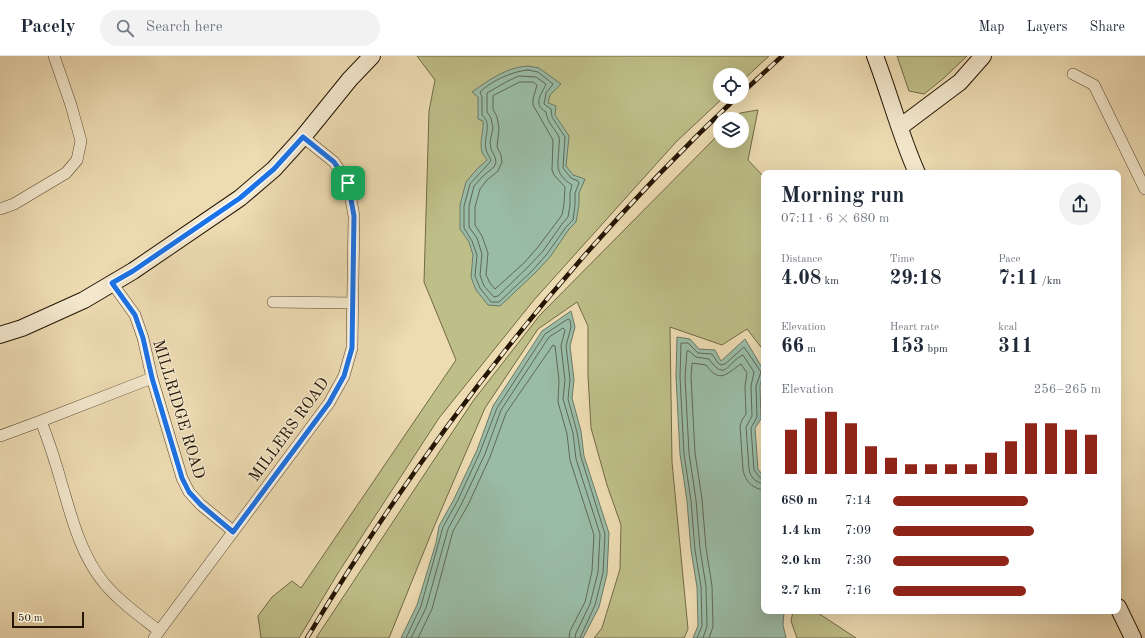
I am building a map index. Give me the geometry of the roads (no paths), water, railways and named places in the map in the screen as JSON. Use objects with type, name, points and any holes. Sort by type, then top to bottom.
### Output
[{"type":"main road","points":[[875,56],[909,155],[916,170]]},
{"type":"main road","points":[[900,127],[960,82],[983,56]]},
{"type":"main road","points":[[0,335],[22,328],[84,300],[133,271],[240,198],[274,169],[303,137],[367,58]]},
{"type":"main road","points":[[1121,614],[1132,638]]},
{"type":"street","points":[[0,209],[14,204],[66,173],[77,160],[81,142],[71,105],[54,56]]},
{"type":"street","points":[[1073,74],[1094,85],[1145,190]]},
{"type":"street","name":"MILLERS ROAD","points":[[156,634],[329,403],[344,376],[352,348],[354,216],[348,183],[334,162],[303,137]]},
{"type":"street","name":"MILLRIDGE ROAD","points":[[112,283],[135,315],[143,338],[152,378],[182,478],[189,492],[201,505],[233,532]]},
{"type":"street","points":[[273,302],[353,303]]},
{"type":"street","points":[[0,436],[152,378]]},
{"type":"street","points":[[41,421],[53,453],[75,529],[87,557],[104,582],[156,634]]},
{"type":"water","points":[[528,66],[539,68],[561,84],[550,95],[548,103],[556,106],[555,115],[569,136],[566,166],[573,175],[585,179],[579,193],[579,205],[576,222],[569,229],[550,257],[500,306],[488,305],[476,290],[471,277],[473,255],[469,242],[460,229],[460,205],[466,182],[487,160],[482,153],[481,148],[483,121],[478,119],[478,97],[472,92],[506,72]]},
{"type":"water","points":[[571,311],[575,327],[570,346],[574,380],[572,398],[581,431],[584,456],[609,533],[607,574],[599,607],[583,638],[401,638],[417,605],[436,543],[439,526],[454,499],[477,450],[493,406],[542,331]]},
{"type":"water","points":[[677,337],[690,339],[699,349],[715,350],[721,361],[745,339],[761,366],[761,419],[755,428],[758,469],[761,473],[761,614],[784,614],[783,625],[786,638],[693,638],[698,626],[697,587],[691,550],[687,501],[680,454],[676,377]]},
{"type":"railway","points":[[749,87],[782,56]]},
{"type":"railway","points":[[307,638],[353,564],[401,492],[451,421],[504,352],[558,286],[616,221],[675,158],[730,104]]}]
